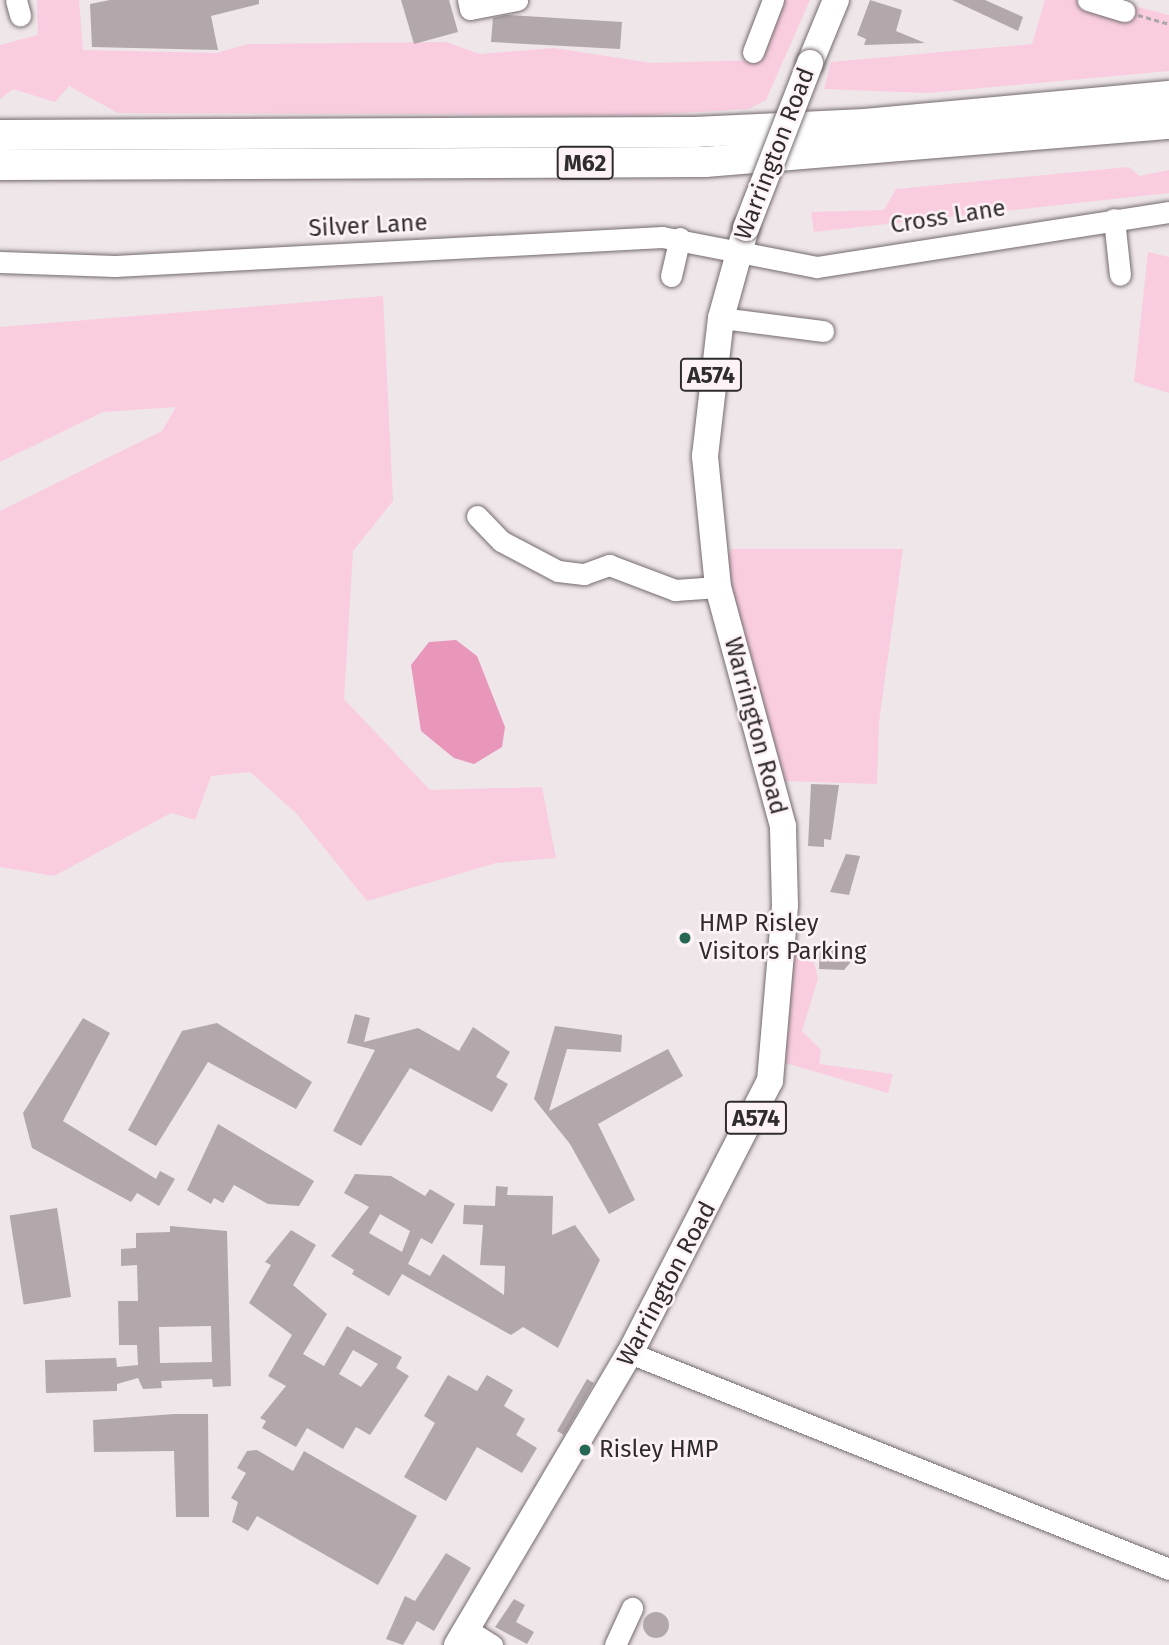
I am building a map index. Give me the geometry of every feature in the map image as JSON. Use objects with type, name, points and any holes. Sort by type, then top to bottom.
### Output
[{"type":"highway","name":"M62","points":[[0,135],[695,132],[865,124],[1169,96]]},
{"type":"highway","name":"M62","points":[[0,165],[705,162],[1169,124]]},
{"type":"main road","name":"Warrington Road","points":[[461,1637],[630,1353],[750,1130],[777,1046],[783,826],[718,587],[705,456],[721,318],[742,240],[836,0]]},
{"type":"street","points":[[468,0],[470,9],[517,0]]},
{"type":"street","points":[[753,52],[773,0]]},
{"type":"street","points":[[1088,0],[1124,12]]},
{"type":"street","name":"Cross Lane","points":[[742,240],[817,267],[1169,212]]},
{"type":"street","points":[[1114,219],[1120,275]]},
{"type":"street","points":[[671,276],[680,238]]},
{"type":"street","name":"Silver Lane","points":[[0,262],[115,267],[680,238],[742,240]]},
{"type":"street","points":[[721,318],[823,331]]},
{"type":"street","points":[[477,516],[501,541],[558,571],[584,574],[609,565],[675,590],[718,587]]},
{"type":"street","points":[[630,1353],[1169,1569]]},
{"type":"street","points":[[615,1645],[632,1608]]},
{"type":"street","points":[[461,1637],[492,1645]]},
{"type":"path","points":[[1124,12],[1169,24]]},
{"type":"shaded area","points":[[37,0],[79,0],[83,50],[216,53],[248,44],[446,42],[480,54],[554,48],[652,63],[761,60],[782,0],[810,0],[766,100],[749,109],[648,115],[118,113],[69,86],[55,102],[13,89],[0,99],[0,45],[38,35]]},
{"type":"shaded area","points":[[1045,0],[1111,0],[1169,15],[1169,71],[927,93],[824,89],[831,62],[1032,44]]},
{"type":"shaded area","points":[[1129,167],[1139,176],[1169,170],[1169,193],[814,232],[811,212],[884,210],[896,189]]},
{"type":"shaded area","points":[[1148,252],[1169,257],[1169,393],[1134,382]]},
{"type":"shaded area","points":[[383,296],[393,501],[353,551],[344,699],[430,790],[542,787],[556,858],[496,863],[367,901],[297,814],[250,772],[211,776],[195,820],[171,813],[54,876],[0,867],[0,511],[162,431],[176,407],[103,412],[0,462],[0,327]]},
{"type":"shaded area","points":[[732,549],[903,549],[879,722],[877,784],[785,781],[722,569]]},
{"type":"shaded area","points":[[456,640],[477,656],[505,727],[502,747],[474,764],[454,758],[421,731],[411,665],[429,642]]},
{"type":"shaded area","points":[[794,942],[810,945],[818,979],[802,1031],[821,1050],[819,1064],[893,1074],[888,1093],[782,1062]]},
{"type":"building","points":[[110,0],[259,0],[259,4],[211,16],[218,50],[92,47],[90,4]]},
{"type":"building","points":[[401,0],[449,0],[458,32],[414,44]]},
{"type":"building","points":[[870,0],[902,10],[896,31],[925,43],[864,45],[866,39],[857,35]]},
{"type":"building","points":[[952,0],[985,0],[1023,17],[1018,31]]},
{"type":"building","points":[[506,15],[622,22],[620,49],[491,42],[493,18]]},
{"type":"building","points":[[811,784],[839,785],[831,840],[824,839],[824,847],[808,846]]},
{"type":"building","points":[[846,854],[860,856],[849,895],[830,892]]},
{"type":"building","points":[[820,946],[850,947],[850,963],[844,970],[819,969]]},
{"type":"building","points":[[355,1014],[370,1018],[364,1042],[418,1028],[459,1051],[473,1027],[510,1052],[496,1077],[508,1084],[492,1112],[410,1068],[361,1146],[333,1131],[375,1050],[347,1043]]},
{"type":"building","points":[[83,1018],[110,1033],[63,1121],[156,1179],[160,1171],[175,1179],[159,1206],[137,1193],[131,1202],[32,1148],[23,1113]]},
{"type":"building","points":[[217,1023],[312,1082],[296,1109],[208,1062],[156,1146],[128,1130],[182,1031]]},
{"type":"building","points":[[555,1026],[622,1035],[621,1052],[567,1049],[549,1111],[668,1049],[683,1076],[598,1124],[635,1200],[609,1214],[570,1144],[534,1099]]},
{"type":"building","points":[[218,1124],[314,1181],[299,1206],[268,1204],[234,1185],[223,1203],[214,1198],[211,1204],[187,1190]]},
{"type":"building","points":[[355,1174],[391,1176],[425,1196],[430,1189],[455,1204],[432,1244],[421,1238],[408,1264],[430,1276],[443,1254],[504,1295],[505,1266],[480,1265],[483,1225],[463,1224],[464,1205],[495,1206],[496,1186],[508,1187],[507,1195],[553,1196],[552,1235],[575,1225],[600,1260],[558,1348],[523,1327],[511,1335],[402,1274],[389,1296],[352,1274],[354,1270],[331,1256],[369,1207],[344,1193]],"holes":[[[380,1214],[410,1231],[402,1252],[369,1233]]]},
{"type":"building","points":[[57,1208],[71,1297],[24,1304],[10,1216]]},
{"type":"building","points":[[170,1226],[227,1231],[231,1386],[213,1387],[212,1379],[161,1381],[162,1388],[143,1389],[138,1378],[117,1384],[117,1391],[46,1393],[45,1360],[116,1358],[117,1367],[138,1365],[137,1345],[119,1345],[118,1301],[138,1301],[137,1265],[121,1266],[121,1249],[136,1248],[136,1233],[170,1232]],"holes":[[[211,1326],[212,1362],[160,1363],[159,1327]]]},
{"type":"building","points":[[291,1230],[316,1245],[293,1285],[327,1314],[303,1354],[324,1366],[347,1326],[402,1357],[396,1368],[409,1376],[370,1435],[356,1427],[343,1449],[307,1428],[296,1447],[262,1428],[266,1421],[260,1418],[286,1386],[268,1376],[292,1335],[249,1303],[271,1265],[265,1262]],"holes":[[[353,1350],[378,1364],[361,1387],[339,1374]]]},
{"type":"building","points":[[448,1375],[477,1391],[487,1375],[513,1390],[504,1406],[525,1419],[516,1435],[537,1448],[522,1473],[477,1447],[446,1501],[404,1477],[435,1423],[424,1416]]},
{"type":"building","points":[[587,1379],[594,1383],[564,1435],[557,1431]]},
{"type":"building","points":[[208,1414],[209,1517],[176,1517],[174,1451],[94,1452],[93,1420]]},
{"type":"building","points":[[257,1450],[293,1471],[304,1451],[417,1516],[378,1585],[257,1516],[248,1531],[232,1522],[238,1502],[231,1498],[246,1473],[237,1468],[247,1451]]},
{"type":"building","points":[[446,1553],[471,1568],[434,1631],[417,1621],[403,1645],[386,1639],[405,1596],[415,1601]]},
{"type":"building","points":[[514,1599],[525,1605],[516,1622],[534,1632],[527,1644],[495,1627]]},
{"type":"building","points":[[656,1612],[665,1616],[669,1625],[665,1634],[656,1638],[647,1634],[643,1625],[647,1616]]},
{"type":"place","name":"HMP Risley Visitors Parking","points":[[685,938]]},
{"type":"place","name":"Risley HMP","points":[[585,1450]]}]
